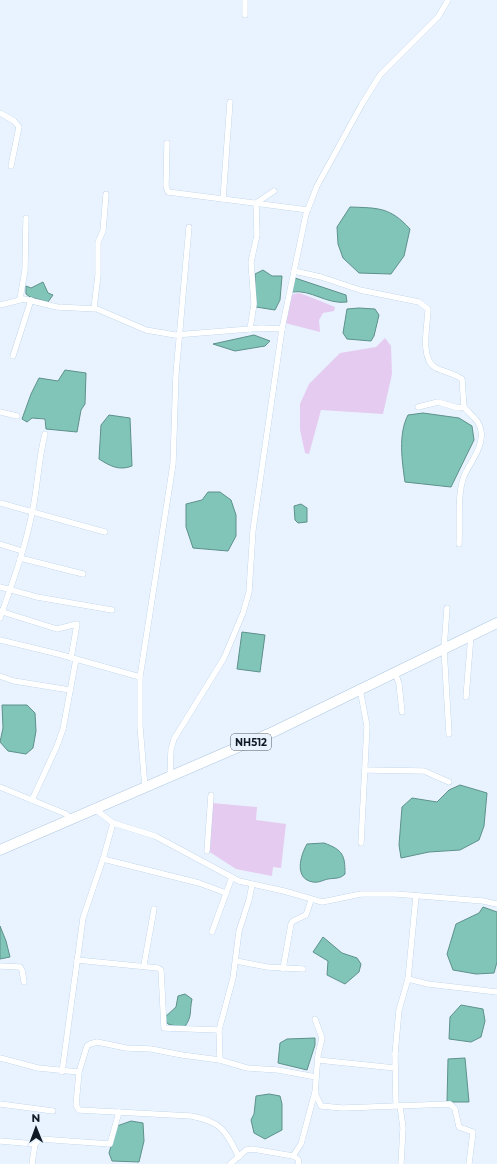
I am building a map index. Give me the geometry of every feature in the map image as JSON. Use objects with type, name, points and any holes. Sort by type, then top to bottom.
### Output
[{"type":"highway","name":"NH512","points":[[0,850],[273,732],[497,622]]},
{"type":"street","points":[[245,0],[245,15]]},
{"type":"street","points":[[170,777],[171,749],[174,739],[224,658],[243,613],[249,592],[253,530],[282,329],[308,210],[321,179],[362,104],[380,75],[438,17],[448,0]]},
{"type":"street","points":[[223,199],[230,102]]},
{"type":"street","points":[[0,113],[14,121],[19,127],[11,166]]},
{"type":"street","points":[[166,143],[166,186],[168,192],[308,210]]},
{"type":"street","points":[[256,203],[274,191]]},
{"type":"street","points":[[94,308],[98,275],[98,242],[103,231],[106,194]]},
{"type":"street","points":[[250,329],[254,304],[251,262],[257,235],[256,203]]},
{"type":"street","points":[[20,299],[25,270],[26,218]]},
{"type":"street","points":[[145,788],[140,726],[140,677],[173,464],[176,374],[190,227]]},
{"type":"street","points":[[294,271],[321,277],[360,290],[423,303],[428,309],[425,342],[428,359],[436,368],[462,379],[464,406],[477,420],[482,437],[464,478],[461,489],[459,544]]},
{"type":"street","points":[[0,305],[20,299],[31,300],[57,307],[94,308],[156,333],[180,335],[250,329],[282,329]]},
{"type":"street","points":[[14,356],[31,300]]},
{"type":"street","points":[[418,407],[438,402],[458,408],[464,406]]},
{"type":"street","points":[[0,412],[17,416]]},
{"type":"street","points":[[0,618],[1,611],[10,590],[20,558],[32,512],[38,460],[45,434]]},
{"type":"street","points":[[0,502],[105,532]]},
{"type":"street","points":[[0,544],[22,551]]},
{"type":"street","points":[[20,558],[83,574]]},
{"type":"street","points":[[0,587],[37,597],[112,610]]},
{"type":"street","points":[[447,608],[444,648],[449,734]]},
{"type":"street","points":[[1,611],[57,629],[77,624],[70,690],[62,729],[57,746],[32,800]]},
{"type":"street","points":[[466,697],[471,635]]},
{"type":"street","points":[[0,640],[73,658],[140,677]]},
{"type":"street","points":[[395,672],[399,684],[402,712]]},
{"type":"street","points":[[0,676],[14,681],[70,690]]},
{"type":"street","points":[[360,689],[367,726],[361,843]]},
{"type":"street","points":[[365,770],[424,771],[449,782]]},
{"type":"street","points":[[0,787],[66,814],[70,819]]},
{"type":"street","points":[[207,851],[211,796]]},
{"type":"street","points":[[95,809],[112,823],[155,836],[232,877],[252,885],[284,891],[312,900],[322,902],[361,894],[416,896],[483,901],[497,904]]},
{"type":"street","points":[[62,1072],[76,960],[83,918],[103,859],[112,823]]},
{"type":"street","points":[[103,859],[199,884],[226,893]]},
{"type":"street","points":[[212,932],[232,877]]},
{"type":"street","points":[[220,1060],[219,1030],[236,961],[239,931],[250,900],[252,885]]},
{"type":"street","points":[[318,1060],[395,1068],[399,1010],[408,979],[416,896]]},
{"type":"street","points":[[283,969],[291,924],[293,921],[306,915],[312,900]]},
{"type":"street","points":[[144,965],[154,909]]},
{"type":"street","points":[[76,960],[144,965],[158,968],[161,970],[164,1028],[219,1030]]},
{"type":"street","points":[[236,961],[283,969],[304,969]]},
{"type":"street","points":[[0,966],[20,966],[24,982]]},
{"type":"street","points":[[408,979],[428,984],[497,992]]},
{"type":"street","points":[[315,1019],[322,1038],[316,1077],[318,1103],[325,1107],[444,1104],[452,1106],[455,1109],[459,1128],[473,1132],[469,1164]]},
{"type":"street","points":[[239,1156],[222,1129],[216,1123],[206,1119],[191,1116],[82,1111],[77,1109],[78,1072],[87,1046],[93,1042],[129,1049],[151,1049],[182,1056],[220,1060],[247,1068],[278,1070],[316,1077]]},
{"type":"street","points":[[395,1054],[396,1105],[400,1106],[403,1128],[401,1164]]},
{"type":"street","points":[[0,1058],[38,1068],[62,1072],[78,1072]]},
{"type":"street","points":[[293,1156],[301,1144],[316,1089]]},
{"type":"street","points":[[0,1104],[53,1111]]},
{"type":"street","points":[[32,1164],[35,1144],[37,1140],[43,1138],[110,1144],[119,1112]]},
{"type":"street","points":[[0,1141],[35,1144]]},
{"type":"street","points":[[230,1164],[246,1150],[253,1149],[293,1156],[298,1160],[299,1164]]},
{"type":"shaded area","points":[[350,207],[383,210],[396,216],[410,229],[404,256],[391,274],[359,273],[343,258],[338,244],[337,227]]},
{"type":"shaded area","points":[[263,270],[272,276],[282,276],[280,300],[275,310],[256,307],[255,274]]},
{"type":"shaded area","points":[[295,278],[346,295],[347,302],[333,301],[306,293],[292,292]]},
{"type":"shaded area","points":[[43,282],[48,293],[53,295],[48,302],[30,297],[26,294],[26,286],[31,288]]},
{"type":"shaded area","points":[[299,293],[335,307],[334,311],[323,313],[319,320],[320,332],[285,323],[290,295]]},
{"type":"shaded area","points":[[347,309],[375,309],[379,315],[374,336],[371,341],[347,339],[343,333]]},
{"type":"shaded area","points":[[254,335],[270,341],[265,346],[235,351],[213,344]]},
{"type":"shaded area","points":[[385,338],[391,346],[392,374],[383,414],[321,410],[309,454],[305,453],[300,430],[300,404],[309,384],[340,353],[376,347]]},
{"type":"shaded area","points":[[65,370],[86,373],[85,404],[81,410],[77,432],[46,429],[45,419],[32,418],[27,422],[22,419],[31,394],[39,378],[58,381]]},
{"type":"shaded area","points":[[423,413],[459,418],[472,426],[474,440],[451,487],[405,482],[402,439],[405,422],[408,415]]},
{"type":"shaded area","points":[[109,415],[130,418],[132,466],[119,468],[107,464],[99,459],[101,425]]},
{"type":"shaded area","points":[[208,492],[220,492],[231,500],[236,515],[236,536],[228,551],[193,548],[186,527],[186,504],[202,500]]},
{"type":"shaded area","points":[[301,504],[307,508],[307,522],[298,523],[295,520],[294,506]]},
{"type":"shaded area","points":[[242,632],[265,635],[260,672],[237,669]]},
{"type":"shaded area","points":[[2,705],[27,705],[35,713],[36,731],[33,748],[26,754],[8,751],[0,742],[3,728]]},
{"type":"shaded area","points":[[460,785],[487,793],[484,826],[479,840],[460,850],[429,852],[401,858],[399,845],[402,807],[412,798],[437,802],[449,790]]},
{"type":"shaded area","points":[[212,803],[257,807],[256,820],[286,824],[281,868],[273,867],[272,876],[236,869],[205,849]]},
{"type":"shaded area","points":[[324,843],[335,848],[342,854],[345,874],[339,878],[317,882],[307,880],[301,872],[300,866],[304,849],[307,844]]},
{"type":"shaded area","points":[[483,907],[497,912],[497,962],[494,973],[476,974],[453,970],[447,954],[456,924],[479,913]]},
{"type":"shaded area","points":[[0,926],[10,957],[0,959]]},
{"type":"shaded area","points":[[323,937],[342,953],[357,958],[361,964],[359,972],[345,984],[327,975],[328,961],[313,952]]},
{"type":"shaded area","points":[[185,994],[192,999],[190,1017],[187,1024],[184,1028],[168,1024],[164,1018],[176,1007],[178,996]]},
{"type":"shaded area","points":[[461,1005],[483,1009],[485,1021],[481,1037],[471,1042],[449,1039],[450,1017]]},
{"type":"shaded area","points":[[315,1038],[315,1045],[307,1070],[278,1063],[280,1043],[287,1039]]},
{"type":"shaded area","points":[[465,1058],[469,1102],[447,1102],[448,1059]]},
{"type":"shaded area","points":[[269,1094],[280,1096],[282,1104],[282,1130],[265,1139],[254,1133],[251,1120],[254,1114],[256,1096]]},
{"type":"shaded area","points":[[131,1121],[143,1123],[144,1141],[139,1162],[112,1161],[109,1153],[117,1126]]}]
